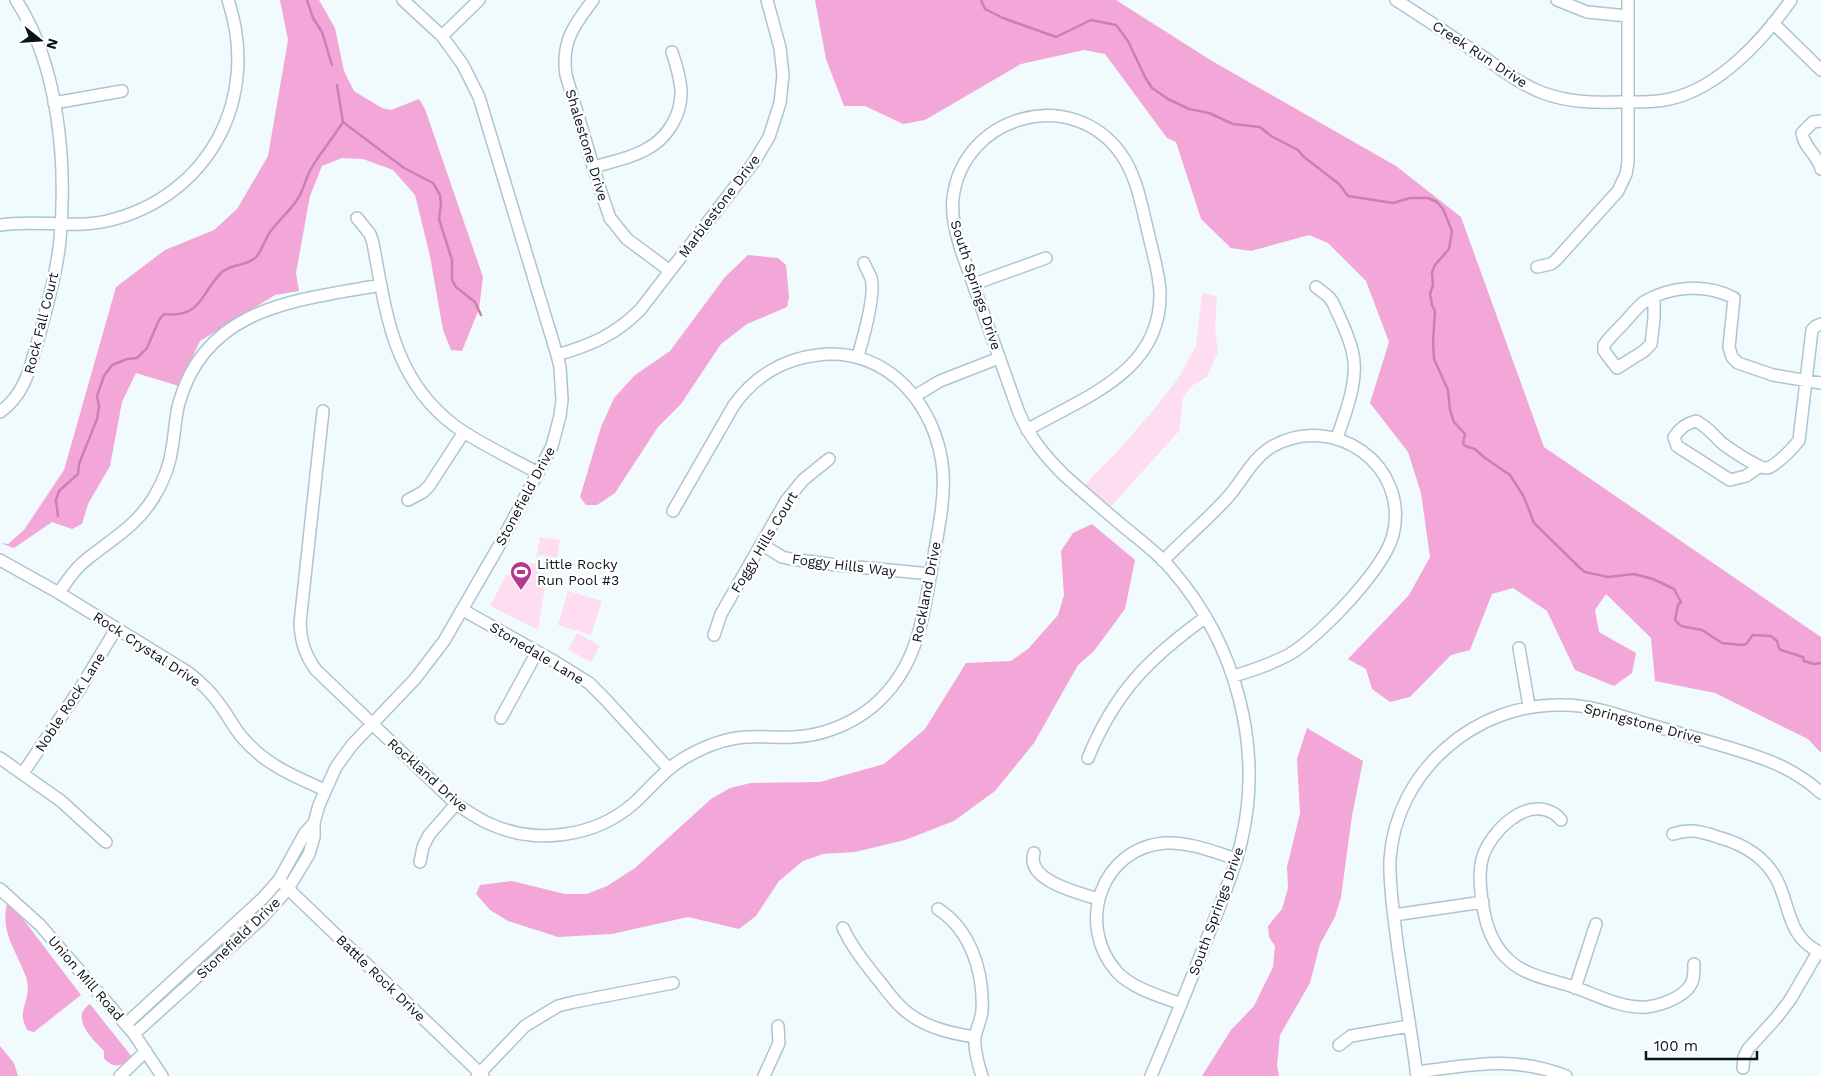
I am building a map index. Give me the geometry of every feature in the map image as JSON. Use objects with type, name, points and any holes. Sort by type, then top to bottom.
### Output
[{"type":"street","name":"Rock Fall Court","points":[[0,412],[16,397],[27,379],[52,285],[61,223],[61,175],[54,103],[39,47],[16,0]]},
{"type":"street","points":[[0,225],[30,222],[96,223],[143,209],[185,181],[207,156],[226,123],[237,82],[239,64],[238,40],[234,17],[228,0]]},
{"type":"street","name":"Stonefield Drive","points":[[134,1034],[260,920],[288,888],[309,854],[314,837],[314,823],[325,790],[342,758],[428,664],[463,610],[552,446],[560,416],[562,385],[557,355],[479,97],[463,65],[442,36],[403,0]]},
{"type":"street","points":[[442,36],[479,0]]},
{"type":"street","name":"Shalestone Drive","points":[[593,0],[570,33],[564,57],[566,75],[606,210],[615,226],[627,239],[670,271]]},
{"type":"street","name":"Marblestone Drive","points":[[557,355],[594,343],[620,328],[640,310],[754,162],[766,143],[774,124],[782,88],[782,62],[778,36],[767,0]]},
{"type":"street","name":"Creek Run Drive","points":[[1396,0],[1516,79],[1543,93],[1579,102],[1650,102],[1669,99],[1705,86],[1727,71],[1773,23],[1791,0]]},
{"type":"street","points":[[1556,0],[1587,12],[1628,16]]},
{"type":"street","points":[[1537,267],[1551,264],[1556,260],[1622,185],[1628,162],[1628,0]]},
{"type":"street","points":[[1773,23],[1821,70]]},
{"type":"street","points":[[593,167],[644,151],[658,141],[670,128],[678,112],[681,93],[680,81],[672,52]]},
{"type":"street","points":[[54,103],[122,91]]},
{"type":"street","name":"South Springs Drive","points":[[1027,430],[1122,375],[1143,352],[1156,324],[1160,302],[1159,281],[1142,209],[1129,167],[1111,142],[1097,131],[1080,122],[1061,117],[1026,118],[1009,123],[993,132],[979,144],[968,157],[960,172],[952,206],[954,224],[999,358],[1027,430],[1040,450],[1064,475],[1172,570],[1206,618],[1216,636],[1234,676],[1244,722],[1249,769],[1246,817],[1237,859],[1151,1076]]},
{"type":"street","points":[[1821,121],[1813,122],[1802,133],[1807,147],[1819,155],[1821,169]]},
{"type":"street","points":[[357,218],[370,234],[391,333],[396,349],[411,379],[435,408],[464,432],[538,473]]},
{"type":"street","points":[[974,284],[1046,258]]},
{"type":"street","points":[[858,356],[868,315],[872,287],[871,279],[864,263]]},
{"type":"street","points":[[58,593],[74,571],[90,556],[130,527],[150,505],[169,465],[176,415],[186,383],[203,355],[219,337],[249,316],[273,306],[381,286]]},
{"type":"street","points":[[1316,287],[1329,297],[1333,303],[1354,357],[1353,382],[1337,438]]},
{"type":"street","points":[[1654,297],[1651,344],[1644,351],[1617,368],[1604,351],[1604,345],[1642,303],[1654,297],[1669,290],[1681,288],[1710,290],[1727,294],[1734,298],[1729,348],[1732,357],[1738,362],[1773,375],[1821,384]]},
{"type":"street","points":[[1759,466],[1754,472],[1746,476],[1730,480],[1677,446],[1674,436],[1678,430],[1690,422],[1696,421],[1702,424],[1723,444],[1759,466],[1766,469],[1771,467],[1794,447],[1799,440],[1812,330],[1821,324]]},
{"type":"street","name":"Rockland Drive","points":[[323,411],[301,614],[301,636],[307,656],[316,670],[456,804],[475,817],[504,830],[534,835],[565,834],[592,828],[616,816],[634,803],[668,768],[692,753],[719,742],[738,738],[792,737],[817,734],[844,724],[869,709],[894,685],[912,655],[920,630],[931,574],[943,498],[943,470],[940,450],[924,409],[915,396],[896,377],[885,370],[858,356],[831,354],[804,357],[779,366],[757,380],[734,405],[673,512]]},
{"type":"street","points":[[915,396],[940,381],[999,358]]},
{"type":"street","points":[[408,500],[423,492],[429,486],[464,432]]},
{"type":"street","points":[[1163,561],[1227,498],[1250,466],[1271,447],[1282,441],[1316,435],[1337,438],[1355,446],[1366,454],[1387,482],[1392,495],[1395,514],[1393,534],[1388,548],[1374,571],[1317,634],[1274,662],[1234,676]]},
{"type":"street","name":"Foggy Hills Court","points":[[714,634],[721,614],[794,491],[812,472],[829,459]]},
{"type":"street","name":"Foggy Hills Way","points":[[761,544],[782,557],[791,559],[931,574]]},
{"type":"street","name":"Rock Crystal Drive","points":[[0,560],[189,673],[217,701],[239,734],[260,756],[285,772],[325,790]]},
{"type":"street","name":"Stonedale Lane","points":[[463,610],[579,676],[598,691],[668,768]]},
{"type":"street","points":[[1088,758],[1111,712],[1132,682],[1164,648],[1206,618]]},
{"type":"street","name":"Noble Rock Lane","points":[[23,773],[116,629]]},
{"type":"street","points":[[1519,648],[1529,706]]},
{"type":"street","points":[[502,718],[537,652]]},
{"type":"street","name":"Springstone Drive","points":[[1566,1076],[1544,1068],[1511,1063],[1484,1063],[1417,1074],[1394,915],[1390,878],[1391,848],[1399,817],[1413,787],[1438,755],[1459,736],[1496,716],[1529,706],[1563,705],[1593,708],[1759,756],[1787,768],[1821,793]]},
{"type":"street","points":[[0,758],[61,801],[106,842]]},
{"type":"street","points":[[420,862],[423,845],[456,804]]},
{"type":"street","points":[[1561,820],[1553,813],[1539,809],[1533,810],[1516,816],[1500,828],[1489,844],[1482,861],[1481,879],[1491,936],[1502,954],[1527,972],[1627,1005],[1641,1007],[1672,1000],[1686,990],[1693,979],[1694,964]]},
{"type":"street","name":"Stonefield Drive","points":[[126,1024],[250,912],[279,880],[305,834],[314,823]]},
{"type":"street","points":[[1672,834],[1684,831],[1699,832],[1735,842],[1756,854],[1777,880],[1794,928],[1808,944],[1820,952],[1778,1017],[1748,1049],[1744,1057],[1743,1068]]},
{"type":"street","points":[[1181,1004],[1134,985],[1118,973],[1109,962],[1102,949],[1097,929],[1096,910],[1098,898],[1106,882],[1117,867],[1129,857],[1150,846],[1186,844],[1237,859]]},
{"type":"street","points":[[1034,853],[1032,856],[1036,867],[1048,880],[1068,890],[1098,898]]},
{"type":"street","name":"Battle Rock Drive","points":[[279,880],[480,1075]]},
{"type":"street","name":"Union Mill Road","points":[[0,888],[40,924],[126,1024],[162,1076]]},
{"type":"street","points":[[1394,915],[1484,902]]},
{"type":"street","points":[[938,909],[954,921],[960,929],[978,968],[982,1013],[975,1037],[978,1064],[982,1076]]},
{"type":"street","points":[[1575,988],[1596,924]]},
{"type":"street","points":[[843,928],[852,948],[900,1006],[929,1026],[950,1033],[975,1037]]},
{"type":"street","points":[[480,1075],[525,1026],[558,1006],[673,983]]},
{"type":"street","points":[[764,1076],[778,1043],[778,1026]]},
{"type":"street","points":[[1339,1045],[1351,1036],[1409,1026]]},
{"type":"street","points":[[120,1076],[146,1052]]},
{"type":"shaded area","points":[[280,0],[319,0],[335,28],[344,71],[354,91],[382,108],[391,110],[419,99],[425,109],[483,277],[479,309],[462,351],[451,350],[443,330],[430,256],[415,195],[393,170],[363,159],[342,158],[322,166],[310,196],[296,273],[299,291],[275,295],[200,341],[179,386],[136,373],[122,402],[110,466],[88,504],[82,524],[72,529],[52,522],[14,548],[0,543],[8,544],[24,530],[64,470],[116,287],[165,250],[214,230],[237,209],[268,156],[288,40]]},
{"type":"shaded area","points":[[815,0],[1116,0],[1212,61],[1396,166],[1461,217],[1544,447],[1821,637],[1821,753],[1808,739],[1715,693],[1655,681],[1651,638],[1606,594],[1595,610],[1599,632],[1636,653],[1632,673],[1614,686],[1575,670],[1547,611],[1513,588],[1492,594],[1470,650],[1451,655],[1410,697],[1390,702],[1372,689],[1366,669],[1348,659],[1409,595],[1430,557],[1421,493],[1408,452],[1370,403],[1389,342],[1366,281],[1328,243],[1309,235],[1251,251],[1231,248],[1201,219],[1176,142],[1167,138],[1105,54],[1084,50],[1021,64],[925,120],[903,124],[865,106],[844,106],[826,59]]},
{"type":"shaded area","points":[[748,255],[778,258],[786,265],[789,297],[787,307],[747,324],[721,344],[681,404],[658,427],[615,493],[597,505],[586,505],[580,497],[601,427],[614,398],[635,375],[670,351],[725,277]]},
{"type":"shaded area","points":[[1202,293],[1217,296],[1215,328],[1218,352],[1207,377],[1193,385],[1183,398],[1179,431],[1106,512],[1080,489],[1116,453],[1179,377],[1196,346]]},
{"type":"shaded area","points":[[1092,524],[1135,560],[1125,609],[1094,651],[1078,665],[1034,743],[995,791],[954,821],[905,840],[855,852],[823,854],[803,861],[779,881],[756,916],[739,929],[688,917],[612,934],[558,937],[508,921],[490,910],[476,894],[480,885],[512,881],[565,894],[587,894],[607,886],[635,868],[711,799],[730,788],[751,783],[820,782],[884,764],[925,729],[966,663],[1011,661],[1028,649],[1058,615],[1064,595],[1061,551],[1073,533]]},
{"type":"shaded area","name":"Little Rocky Run Pool #3","points":[[540,537],[560,540],[557,558],[538,555],[536,566],[540,567],[539,573],[547,575],[538,630],[490,606],[506,575],[517,577],[519,562],[535,564]]},
{"type":"shaded area","points":[[568,591],[602,601],[591,635],[558,625]]},
{"type":"shaded area","points":[[577,633],[600,646],[591,662],[568,650]]},
{"type":"shaded area","points":[[1307,728],[1363,761],[1352,816],[1341,897],[1335,917],[1320,944],[1310,983],[1280,1035],[1277,1065],[1279,1076],[1202,1076],[1231,1030],[1254,1006],[1273,967],[1275,946],[1269,937],[1268,926],[1282,909],[1288,888],[1287,867],[1300,813],[1297,759]]},
{"type":"shaded area","points":[[7,904],[23,919],[81,995],[34,1032],[27,1030],[23,1019],[28,983],[10,942],[5,914]]},
{"type":"shaded area","points":[[90,1004],[132,1057],[122,1065],[114,1065],[107,1062],[104,1058],[104,1051],[85,1028],[82,1022],[82,1015],[84,1009]]},
{"type":"shaded area","points":[[0,1046],[14,1063],[18,1076],[0,1076]]},
{"type":"waterway","points":[[307,0],[313,18],[322,32],[332,65]]},
{"type":"waterway","points":[[981,0],[985,9],[1003,18],[1056,37],[1091,20],[1116,25],[1128,41],[1152,88],[1168,99],[1189,109],[1209,113],[1233,124],[1260,127],[1271,136],[1298,150],[1304,157],[1339,184],[1348,196],[1393,203],[1410,198],[1428,198],[1437,202],[1443,209],[1452,231],[1449,249],[1435,265],[1432,272],[1433,285],[1430,294],[1435,311],[1434,359],[1448,390],[1450,410],[1454,422],[1465,434],[1463,443],[1465,446],[1475,449],[1510,475],[1524,497],[1534,523],[1585,572],[1608,577],[1634,574],[1653,579],[1674,589],[1681,602],[1678,605],[1675,620],[1681,626],[1702,630],[1722,643],[1742,645],[1746,644],[1753,635],[1771,636],[1777,641],[1781,650],[1803,657],[1804,661],[1814,664],[1821,663]]},
{"type":"waterway","points":[[337,85],[343,122],[404,168],[433,183],[440,195],[439,219],[452,260],[452,280],[456,287],[475,302],[481,315]]},
{"type":"waterway","points":[[58,516],[56,500],[59,491],[78,474],[79,464],[97,419],[99,406],[97,396],[104,376],[112,365],[127,359],[137,358],[147,348],[159,320],[164,314],[186,312],[193,308],[199,303],[221,273],[229,268],[247,263],[257,256],[270,232],[299,197],[318,157],[343,122]]},
{"type":"place","name":"Little Rocky Run Pool #3","points":[[521,591]]}]
